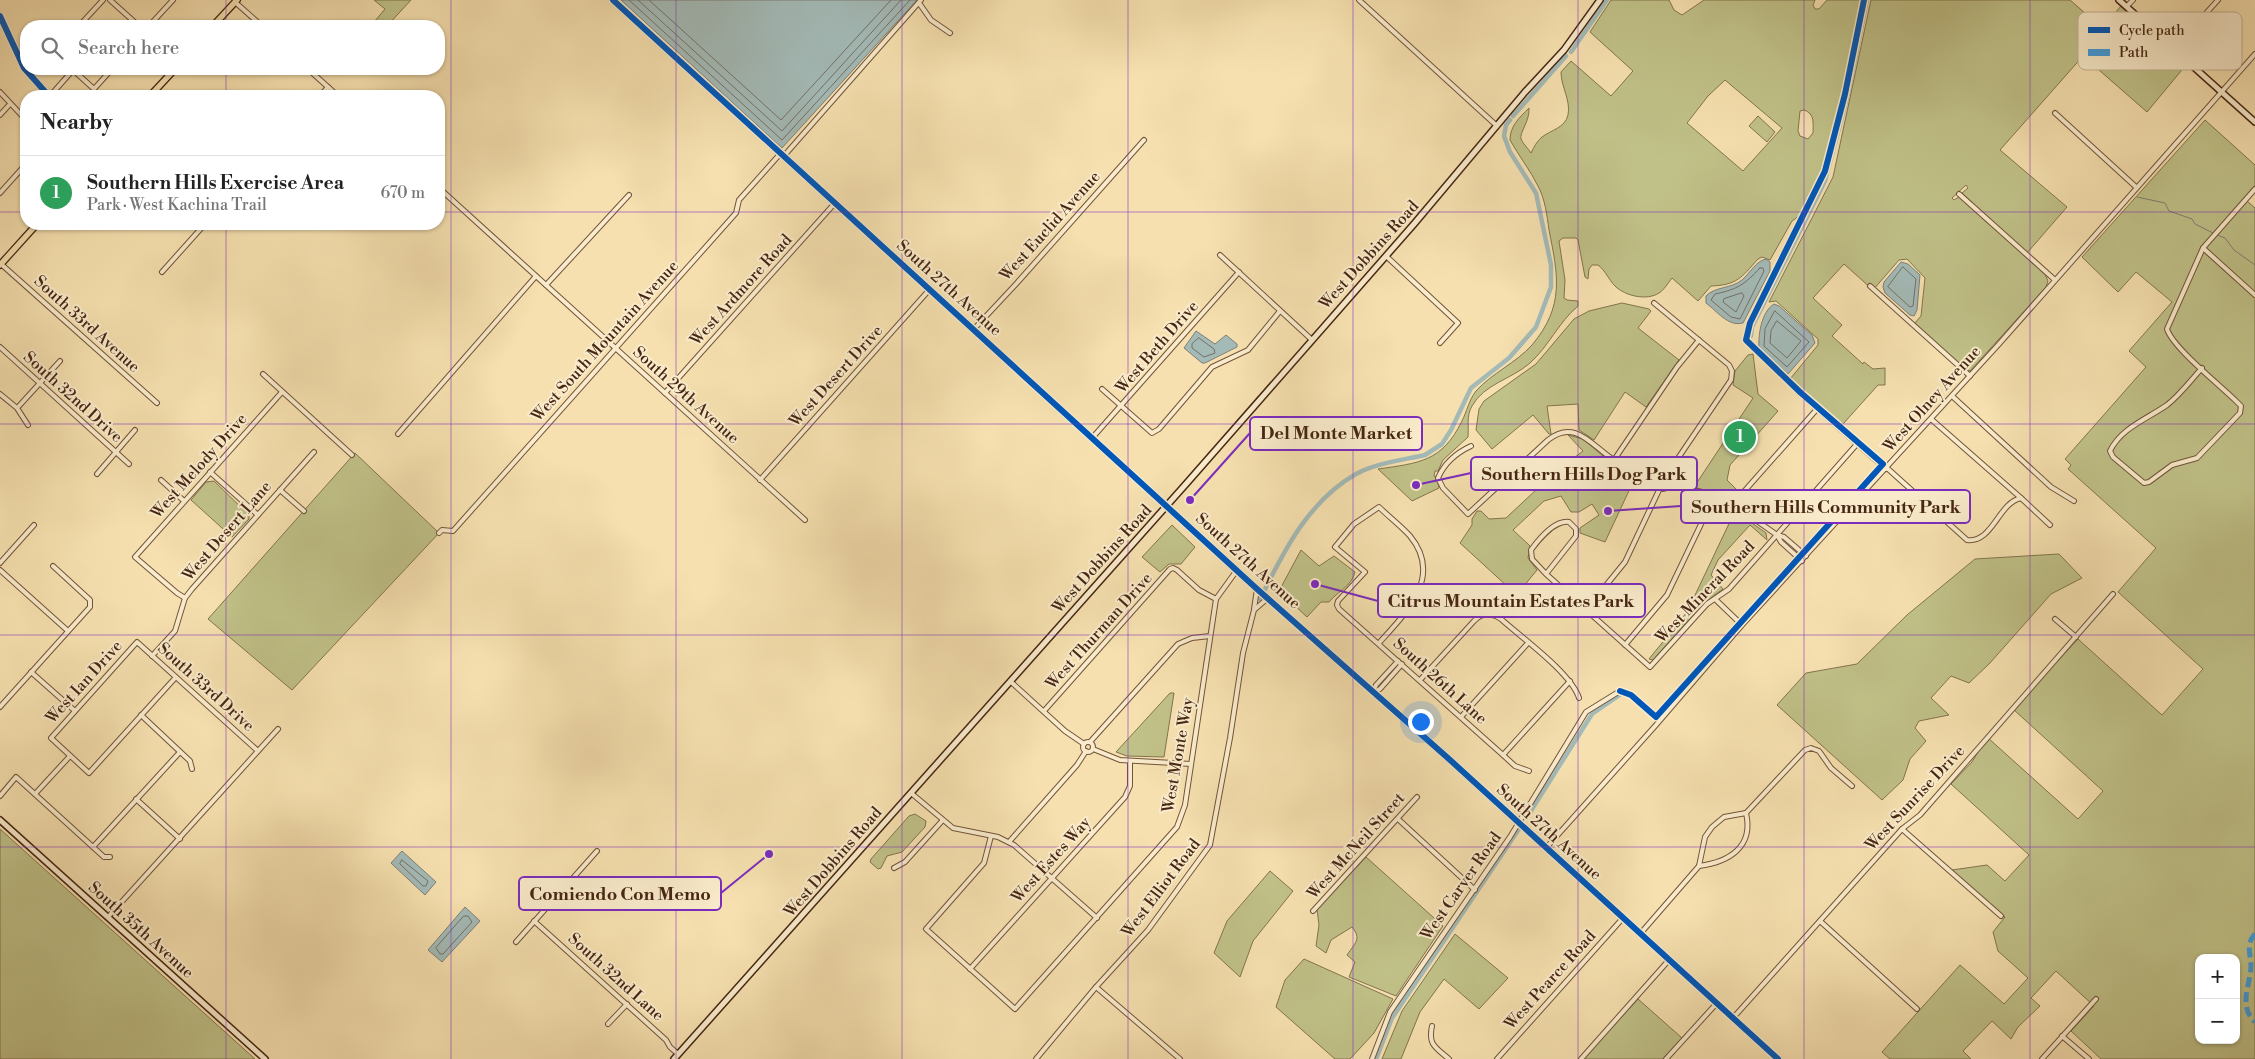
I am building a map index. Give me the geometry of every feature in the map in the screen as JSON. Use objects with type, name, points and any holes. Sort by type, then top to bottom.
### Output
[{"type":"main road","points":[[219,20],[236,1]]},
{"type":"main road","points":[[156,90],[169,75]]},
{"type":"main road","points":[[1,264],[32,230]]},
{"type":"street","points":[[85,20],[103,0]]},
{"type":"street","points":[[110,0],[132,20]]},
{"type":"street","points":[[155,20],[173,0]]},
{"type":"street","name":"South 27th Avenue","points":[[613,0],[1259,590],[1778,1059]]},
{"type":"street","points":[[1359,0],[1497,126]]},
{"type":"street","name":"West Dobbins Road","points":[[674,1059],[1166,505],[1311,338],[1386,256],[1564,50],[1600,0]]},
{"type":"street","points":[[2119,0],[2133,12]]},
{"type":"street","points":[[2126,6],[2133,0]]},
{"type":"street","points":[[2207,12],[2218,0]]},
{"type":"street","points":[[236,1],[256,20]]},
{"type":"street","points":[[920,2],[931,20],[950,33]]},
{"type":"street","name":"West South Mountain Avenue","points":[[439,533],[442,530],[453,531],[736,213],[739,200],[920,2]]},
{"type":"street","points":[[0,16],[20,59]]},
{"type":"street","name":"West Olney Avenue","points":[[2242,69],[2255,54]]},
{"type":"street","points":[[2197,70],[2255,122]]},
{"type":"street","name":"West Olney Avenue","points":[[1546,848],[1656,726],[1742,625],[1970,376],[2241,70]]},
{"type":"street","points":[[30,75],[44,90]]},
{"type":"street","points":[[55,90],[67,75]]},
{"type":"street","points":[[79,75],[94,89],[107,75]]},
{"type":"street","points":[[315,75],[331,90]]},
{"type":"street","points":[[325,90],[328,87]]},
{"type":"street","points":[[0,92],[20,114]]},
{"type":"street","points":[[0,115],[10,104]]},
{"type":"street","points":[[2055,113],[2136,187]]},
{"type":"street","name":"West Euclid Avenue","points":[[974,329],[1144,140]]},
{"type":"street","points":[[0,193],[20,171]]},
{"type":"street","points":[[2202,368],[2168,404],[2127,430],[2113,445],[2110,451],[2113,456],[2144,483],[2149,482],[2172,465],[2197,458],[2240,413],[2241,406],[2202,368],[2173,341],[2167,329],[2203,248],[2255,189]]},
{"type":"street","name":"South 29th Avenue","points":[[445,193],[805,520]]},
{"type":"street","points":[[1959,194],[2054,280]]},
{"type":"street","points":[[546,285],[629,195]]},
{"type":"street","name":"West Ardmore Road","points":[[665,393],[835,203]]},
{"type":"street","points":[[162,272],[200,230]]},
{"type":"street","points":[[2203,248],[2255,295]]},
{"type":"street","points":[[1220,255],[1311,338]]},
{"type":"street","points":[[1386,256],[1458,323],[1440,343]]},
{"type":"street","name":"South 33rd Avenue","points":[[1,264],[157,403]]},
{"type":"street","name":"West Beth Drive","points":[[1093,437],[1239,272]]},
{"type":"street","points":[[398,434],[536,276]]},
{"type":"street","points":[[1870,286],[1970,376]]},
{"type":"street","name":"West Desert Drive","points":[[760,480],[930,289]]},
{"type":"street","points":[[1654,303],[1729,365],[1732,371],[1731,380],[1666,476]]},
{"type":"street","points":[[1102,388],[1152,433],[1159,429],[1212,367],[1248,350],[1280,310]]},
{"type":"street","points":[[1614,460],[1677,367],[1699,340]]},
{"type":"street","name":"South 32nd Drive","points":[[0,348],[129,464]]},
{"type":"street","points":[[20,406],[60,361]]},
{"type":"street","points":[[263,374],[352,456]]},
{"type":"street","name":"West Melody Drive","points":[[185,598],[134,557],[282,392]]},
{"type":"street","points":[[1798,392],[1967,540],[1978,540],[2011,503],[2021,498]]},
{"type":"street","points":[[0,394],[16,408],[28,425]]},
{"type":"street","points":[[1952,396],[2051,487],[2074,501]]},
{"type":"street","points":[[1733,504],[1817,409]]},
{"type":"street","points":[[1931,419],[2050,525]]},
{"type":"street","points":[[97,474],[135,430]]},
{"type":"street","points":[[1471,446],[1463,449],[1442,468],[1438,478],[1443,488],[1468,514],[1555,434],[1567,431],[1575,432],[1584,437],[1614,460],[1657,479]]},
{"type":"street","name":"West Mineral Road","points":[[1625,645],[1650,667],[1706,604],[1729,589],[1857,444]]},
{"type":"street","name":"West Desert Lane","points":[[152,656],[175,631],[185,598],[314,452]]},
{"type":"street","points":[[210,472],[258,515]]},
{"type":"street","points":[[1666,476],[1662,475],[1657,479],[1656,485],[1664,489],[1669,485]]},
{"type":"street","points":[[1666,476],[1669,479],[1669,485]]},
{"type":"street","points":[[161,480],[184,501]]},
{"type":"street","points":[[1669,485],[1715,495],[1733,504],[1777,535],[1784,537],[1806,556]]},
{"type":"street","points":[[1586,610],[1624,562],[1660,488]]},
{"type":"street","points":[[280,490],[304,511]]},
{"type":"street","points":[[1546,574],[1576,536],[1576,529],[1566,521],[1557,523],[1533,548],[1530,555],[1533,561],[1546,574],[1625,645],[1666,596],[1715,495]]},
{"type":"street","name":"South 26th Lane","points":[[1379,643],[1416,598],[1421,585],[1422,568],[1419,553],[1411,537],[1379,507],[1354,524],[1335,547],[1365,572],[1338,601],[1337,605],[1502,755],[1515,766],[1529,771]]},
{"type":"street","points":[[0,563],[34,525]]},
{"type":"street","points":[[1777,535],[1780,542],[1802,560]]},
{"type":"street","points":[[1787,548],[1791,543]]},
{"type":"street","points":[[0,707],[91,604],[90,600],[53,566]]},
{"type":"street","name":"West Thurman Drive","points":[[1044,711],[1173,568],[1199,590],[1216,599]]},
{"type":"street","points":[[0,570],[68,630]]},
{"type":"street","name":"West Monte Way","points":[[970,968],[1016,1009],[1178,827],[1191,764],[1216,599],[1238,570]]},
{"type":"street","name":"West Elliot Road","points":[[1036,1059],[1153,923],[1210,845],[1243,653],[1259,590]]},
{"type":"street","name":"West Sunrise Drive","points":[[1733,1018],[1902,829],[1920,815],[1986,737],[2113,594]]},
{"type":"street","points":[[1254,610],[1266,596]]},
{"type":"street","points":[[1715,599],[1742,625]]},
{"type":"street","points":[[1420,680],[1474,621],[1487,614],[1501,619],[1570,681],[1579,698]]},
{"type":"street","points":[[2055,619],[2076,637]]},
{"type":"street","points":[[1084,744],[1090,742],[1178,644],[1192,638],[1210,636]]},
{"type":"street","name":"South 33rd Drive","points":[[137,642],[258,751]]},
{"type":"street","name":"West Ian Drive","points":[[70,756],[51,738],[137,642]]},
{"type":"street","points":[[1461,717],[1528,643]]},
{"type":"street","points":[[1373,693],[1376,685],[1398,660]]},
{"type":"street","points":[[1373,693],[1380,689],[1402,664]]},
{"type":"street","points":[[31,672],[75,711]]},
{"type":"street","points":[[35,794],[70,756],[89,773],[176,677]]},
{"type":"street","points":[[1010,681],[1066,732],[1084,744]]},
{"type":"street","points":[[1502,755],[1570,681]]},
{"type":"street","name":"West Carver Road","points":[[1372,1059],[1390,1012],[1519,823],[1586,712],[1620,690]]},
{"type":"street","points":[[141,716],[190,761],[192,769]]},
{"type":"street","points":[[108,917],[278,729]]},
{"type":"street","points":[[1090,742],[1093,748],[1110,757],[1130,761],[1191,764]]},
{"type":"street","points":[[1084,744],[1083,748],[1086,751]]},
{"type":"street","points":[[1008,842],[1077,765],[1086,751],[1091,751],[1093,748]]},
{"type":"street","points":[[1640,934],[1699,866],[1706,837],[1712,827],[1724,817],[1746,813],[1805,750],[1811,748],[1818,751],[1831,768],[1852,786]]},
{"type":"street","points":[[93,848],[180,752]]},
{"type":"street","name":"West Estes Way","points":[[970,968],[1125,797],[1130,786],[1130,761]]},
{"type":"street","points":[[0,796],[16,777],[93,848],[104,857],[110,857]]},
{"type":"street","points":[[911,793],[942,821],[961,832],[991,836],[1008,842],[1022,850],[1097,918]]},
{"type":"street","name":"West McNeil Street","points":[[1314,911],[1417,797]]},
{"type":"street","points":[[136,800],[180,839]]},
{"type":"street","points":[[1699,866],[1717,864],[1732,856],[1744,842],[1747,833],[1746,813]]},
{"type":"street","points":[[1398,819],[1475,890]]},
{"type":"street","name":"South 35th Avenue","points":[[0,820],[265,1059]]},
{"type":"street","points":[[894,868],[905,862],[942,821]]},
{"type":"street","points":[[1902,829],[2000,916]]},
{"type":"street","points":[[970,968],[926,929],[984,864],[991,836]]},
{"type":"street","points":[[516,942],[597,851]]},
{"type":"street","name":"West Pearce Road","points":[[1497,1059],[1623,918]]},
{"type":"street","name":"South 32nd Lane","points":[[534,921],[666,1040],[678,1054]]},
{"type":"street","points":[[1820,921],[1918,1009]]},
{"type":"street","points":[[1581,1059],[1669,960]]},
{"type":"street","points":[[1096,987],[1180,1059]]},
{"type":"street","points":[[2042,1059],[2096,998]]},
{"type":"street","points":[[608,1024],[627,1004]]},
{"type":"street","points":[[1666,1059],[1716,1004]]},
{"type":"street","points":[[1432,1026],[1430,1037],[1432,1044],[1449,1059]]},
{"type":"street","points":[[2062,1036],[2089,1059]]},
{"type":"green space","points":[[374,0],[411,0],[393,20],[376,20],[385,9]]},
{"type":"green space","points":[[1611,0],[1669,0],[1674,10],[1682,15],[1704,0],[1815,0],[1813,5],[1815,9],[1819,9],[1827,0],[1862,0],[1839,109],[1822,175],[1802,214],[1792,221],[1770,260],[1762,257],[1758,259],[1738,279],[1727,284],[1711,286],[1698,301],[1672,278],[1659,293],[1642,297],[1630,295],[1619,290],[1598,265],[1592,265],[1589,269],[1588,279],[1585,277],[1578,240],[1576,238],[1563,238],[1559,241],[1565,280],[1564,298],[1578,301],[1578,306],[1530,363],[1477,398],[1469,414],[1468,437],[1443,460],[1438,471],[1435,471],[1434,476],[1437,477],[1439,488],[1412,501],[1378,469],[1406,465],[1437,453],[1454,435],[1476,391],[1532,345],[1543,331],[1550,317],[1556,290],[1556,276],[1545,207],[1538,186],[1510,140],[1510,135],[1516,122],[1529,108],[1521,139],[1531,153],[1540,139],[1564,123],[1569,109],[1561,72],[1571,61],[1611,96],[1633,71],[1590,32]],"holes":[[[1725,80],[1782,128],[1743,171],[1687,123],[1708,96]],[[1804,110],[1813,119],[1813,133],[1808,139],[1800,136],[1798,131],[1800,111]]]},
{"type":"green space","points":[[1871,0],[2070,0],[2084,12],[2078,12],[2078,62],[2000,150],[2067,207],[2027,253],[1962,193],[1968,188],[1966,185],[1952,198],[1954,200],[1959,197],[2045,274],[2048,281],[2046,287],[1970,371],[1964,369],[1914,324],[1921,316],[1925,278],[1907,259],[1899,260],[1873,290],[1844,264],[1813,298],[1842,325],[1832,336],[1863,364],[1864,362],[1873,369],[1885,368],[1885,385],[1878,385],[1843,424],[1802,392],[1790,379],[1818,345],[1818,339],[1776,301],[1769,302],[1833,177]]},
{"type":"green space","points":[[2121,6],[2128,12],[2116,12]]},
{"type":"green space","points":[[2099,70],[2182,70],[2147,112]]},
{"type":"green space","points":[[1758,116],[1775,132],[1767,142],[1749,126]]},
{"type":"green space","points":[[2205,120],[2255,165],[2255,186],[2200,249],[2255,298],[2255,1059],[2101,1059],[2071,1031],[2094,1006],[2056,971],[2031,998],[2040,1006],[2018,1027],[2011,1039],[1992,1021],[1963,1051],[1971,1059],[1890,1059],[1882,1052],[1960,965],[2004,1004],[2028,978],[1998,951],[1993,932],[2005,917],[1952,870],[1987,865],[2005,881],[2029,855],[1951,784],[1972,762],[1987,737],[2078,819],[2103,791],[2013,709],[2078,639],[2162,715],[2203,669],[2118,592],[2156,548],[2068,469],[2071,465],[2065,459],[2146,367],[2129,351],[2172,302],[2136,272],[2118,292],[2082,257]]},
{"type":"green space","points":[[2247,201],[2255,208],[2255,293],[2206,248]]},
{"type":"green space","points":[[1622,303],[1651,311],[1638,328],[1679,360],[1646,407],[1625,392],[1594,440],[1579,430],[1578,404],[1547,406],[1551,434],[1533,415],[1492,449],[1476,430],[1479,409],[1484,401],[1536,364],[1574,319],[1589,311]]},
{"type":"green space","points":[[1753,354],[1758,394],[1778,411],[1730,465],[1727,480],[1738,491],[1728,497],[1694,487],[1753,398],[1733,385],[1735,371],[1748,355]]},
{"type":"green space","points":[[1568,435],[1583,439],[1609,461],[1607,465],[1612,468],[1614,464],[1620,467],[1619,471],[1626,474],[1628,471],[1648,479],[1654,489],[1634,480],[1605,542],[1580,533],[1580,528],[1599,515],[1592,504],[1579,512],[1571,512],[1561,496],[1544,501],[1513,530],[1530,546],[1528,558],[1537,570],[1523,587],[1508,587],[1460,543],[1472,525],[1472,519],[1477,511],[1481,511],[1489,519],[1506,518],[1552,475],[1583,451]]},
{"type":"green space","points":[[355,453],[439,533],[292,690],[208,619]]},
{"type":"green space","points":[[214,481],[249,515],[249,519],[232,537],[191,500],[206,482]]},
{"type":"green space","points":[[1735,511],[1766,533],[1767,540],[1750,525],[1718,560],[1711,575],[1723,589],[1704,603],[1653,660],[1649,659],[1687,612]]},
{"type":"green space","points":[[1172,525],[1195,547],[1181,564],[1169,564],[1160,572],[1142,557]]},
{"type":"green space","points":[[1301,550],[1319,566],[1334,556],[1355,572],[1351,581],[1344,588],[1329,602],[1321,602],[1307,617],[1279,591]]},
{"type":"green space","points":[[2059,554],[2082,578],[2051,594],[1990,663],[1969,683],[1951,676],[1931,698],[1949,715],[1919,721],[1915,728],[1926,741],[1910,759],[1903,780],[1882,800],[1777,705],[1806,673],[1857,664],[1907,615],[1975,559]]},
{"type":"green space","points":[[1170,693],[1174,693],[1164,757],[1127,756],[1116,752]]},
{"type":"green space","points":[[915,814],[926,821],[925,827],[902,852],[887,856],[881,868],[878,869],[870,862],[871,859],[909,816]]},
{"type":"green space","points":[[0,829],[255,1059],[0,1059]]},
{"type":"green space","points":[[1366,857],[1443,926],[1396,996],[1349,977],[1355,962],[1347,955],[1357,938],[1352,927],[1331,940],[1326,953],[1316,946],[1319,925],[1317,909]]},
{"type":"green space","points":[[1270,871],[1293,891],[1253,941],[1240,977],[1214,953],[1227,921]]},
{"type":"green space","points":[[1455,934],[1508,978],[1479,1009],[1444,979],[1420,1012],[1401,1059],[1382,1059],[1402,1011]]},
{"type":"green space","points":[[1304,959],[1393,999],[1374,1033],[1350,1059],[1335,1059],[1276,1007],[1285,980]]},
{"type":"green space","points":[[1638,999],[1682,1038],[1664,1059],[1583,1059]]},
{"type":"water","points":[[621,0],[917,0],[782,148]]},
{"type":"water","points":[[1766,259],[1770,262],[1770,271],[1743,323],[1738,324],[1728,321],[1706,303],[1706,296],[1710,293],[1738,283],[1756,265]]},
{"type":"water","points":[[1901,262],[1908,264],[1920,275],[1917,310],[1914,316],[1910,315],[1885,293],[1883,287],[1884,282]]},
{"type":"water","points":[[1774,304],[1779,306],[1812,335],[1815,343],[1788,374],[1759,349],[1763,318]]},
{"type":"water","points":[[1196,331],[1215,344],[1226,335],[1237,344],[1237,347],[1202,363],[1184,348]]},
{"type":"water","points":[[402,851],[436,882],[425,895],[391,863]]},
{"type":"water","points":[[465,907],[480,921],[442,962],[428,950]]},
{"type":"waterway","points":[[1571,52],[1607,0]]},
{"type":"waterway","points":[[1751,336],[1752,327],[1825,181],[1847,98],[1867,0]]},
{"type":"waterway","points":[[1513,116],[1566,56]]},
{"type":"waterway","points":[[1260,599],[1288,546],[1324,498],[1339,485],[1364,470],[1390,462],[1425,455],[1442,444],[1451,430],[1471,388],[1509,358],[1536,327],[1551,287],[1551,265],[1536,193],[1510,152],[1504,136],[1506,125],[1510,120]]},
{"type":"waterway","points":[[2137,197],[2165,203],[2169,211],[2192,219],[2195,224],[2213,233]]},
{"type":"waterway","points":[[2217,235],[2225,238],[2234,250],[2255,265]]},
{"type":"waterway","points":[[1527,817],[1592,714],[1621,694]]},
{"type":"waterway","points":[[1376,1059],[1392,1018],[1519,829]]},
{"type":"marked path","points":[[2255,934],[2249,946],[2251,967],[2246,996],[2247,1009],[2255,1022]]},
{"type":"cycle path","points":[[613,0],[1257,589],[1449,759],[1778,1059]]},
{"type":"cycle path","points":[[1620,691],[1631,695],[1656,717],[1883,464],[1801,393],[1746,340],[1750,323],[1825,171],[1845,94],[1864,0]]},
{"type":"cycle path","points":[[0,16],[20,59]]},
{"type":"cycle path","points":[[30,75],[44,90]]},
{"type":"place","name":"Southern Hills Exercise Area","points":[[1740,437]]},
{"type":"place","name":"Southern Hills Dog Park","points":[[1416,485]]},
{"type":"place","name":"Del Monte Market","points":[[1190,500]]},
{"type":"place","name":"Southern Hills Community Park","points":[[1608,511]]},
{"type":"place","name":"Citrus Mountain Estates Park","points":[[1315,584]]},
{"type":"place","name":"Comiendo Con Memo","points":[[769,854]]}]
